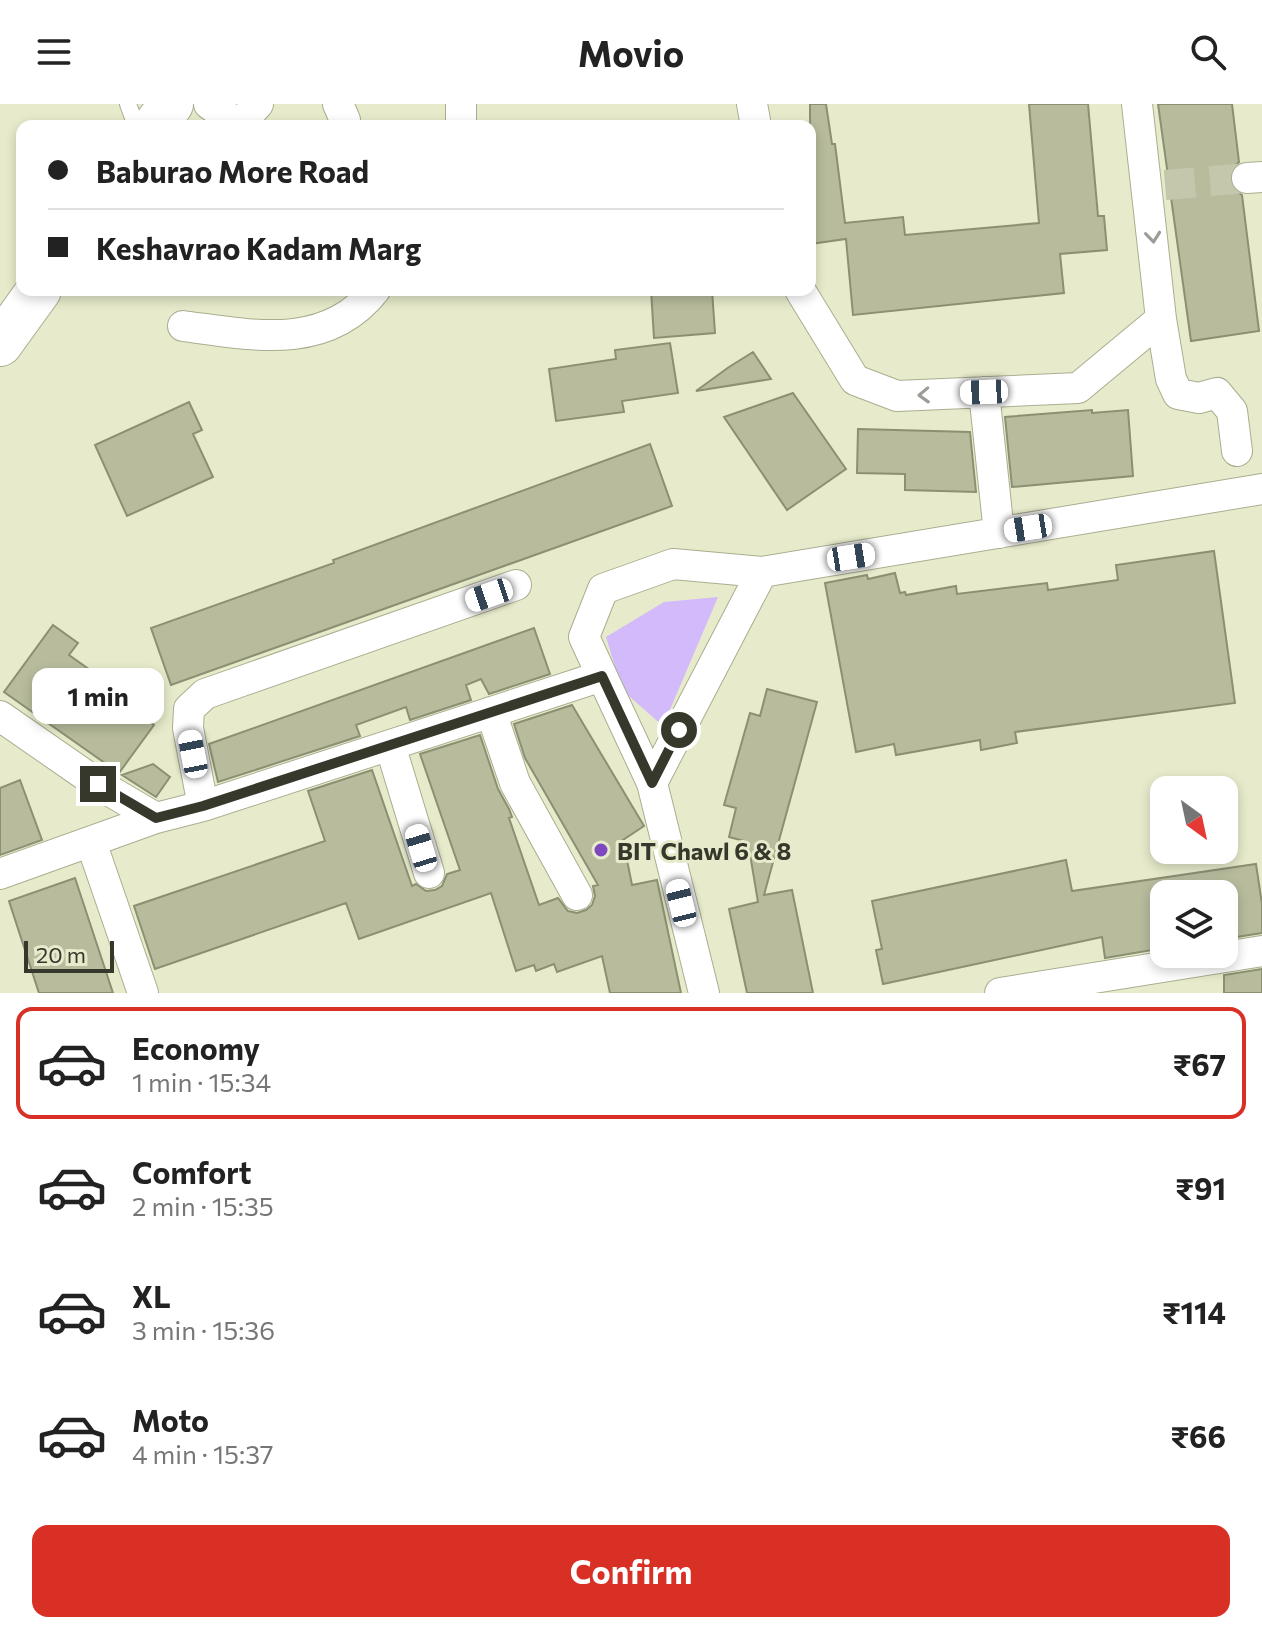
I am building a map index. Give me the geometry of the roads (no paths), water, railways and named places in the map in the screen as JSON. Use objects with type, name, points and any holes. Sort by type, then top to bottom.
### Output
[{"type":"main road","points":[[0,308],[16,285]]},
{"type":"main road","points":[[0,344],[35,296]]},
{"type":"street","points":[[209,104],[245,118]]},
{"type":"street","points":[[1137,104],[1156,186],[1161,319],[1171,379],[1178,394],[1199,398],[1217,393],[1232,411],[1237,451]]},
{"type":"street","points":[[183,326],[263,337],[317,330],[361,308],[370,296]]},
{"type":"street","points":[[804,296],[855,380],[897,396],[1078,388],[1161,319]]},
{"type":"street","points":[[984,392],[999,533]]},
{"type":"street","points":[[704,993],[652,783],[584,637],[603,589],[673,564],[762,572],[1262,489]]},
{"type":"street","points":[[652,783],[762,572]]},
{"type":"street","points":[[203,806],[188,728],[189,709],[205,694],[516,585]]},
{"type":"street","points":[[0,874],[156,818],[203,806],[602,676]]},
{"type":"street","points":[[491,712],[506,764],[577,895]]},
{"type":"street","points":[[0,716],[98,784],[156,818]]},
{"type":"street","points":[[390,745],[429,873]]},
{"type":"street","points":[[91,842],[143,993]]},
{"type":"street","points":[[1000,993],[1262,951]]},
{"type":"tunnel","points":[[1165,185],[1247,178]]},
{"type":"place","name":"BIT Chawl 6 & 8","points":[[601,850]]}]
